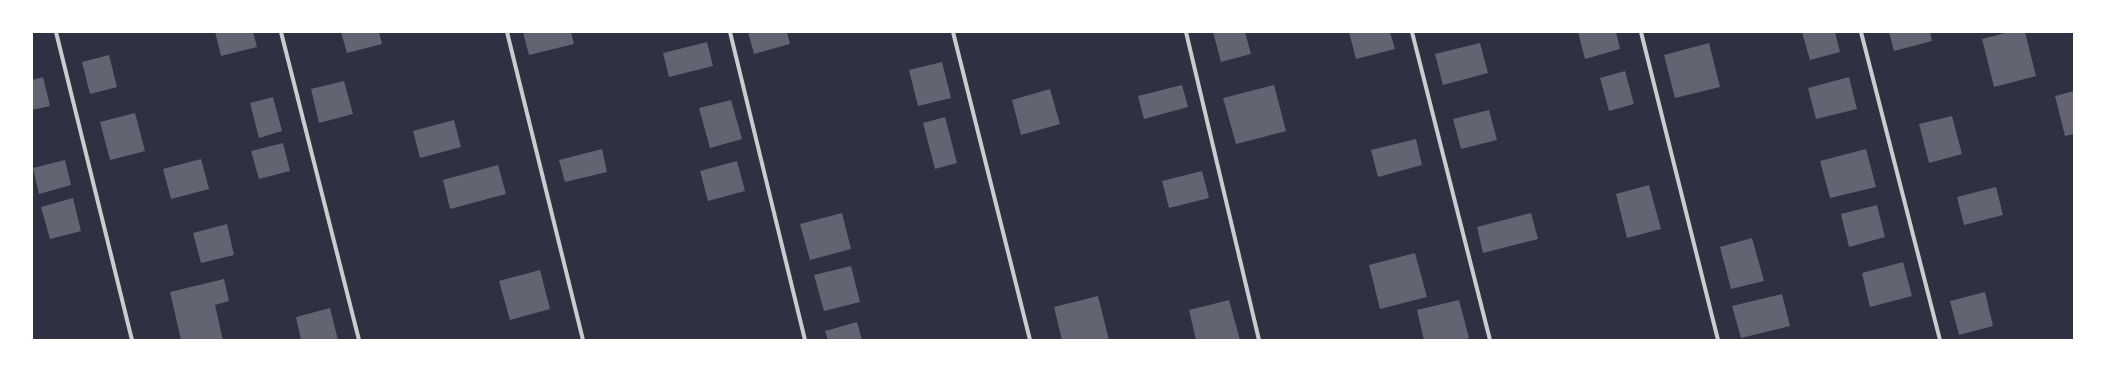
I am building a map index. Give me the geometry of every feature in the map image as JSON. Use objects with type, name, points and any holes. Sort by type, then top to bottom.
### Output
[{"type":"street","points":[[56,32],[132,340]]},
{"type":"street","points":[[281,32],[358,340]]},
{"type":"street","points":[[507,32],[583,340]]},
{"type":"street","points":[[730,32],[806,340]]},
{"type":"street","points":[[952,32],[1030,340]]},
{"type":"street","points":[[1186,32],[1259,340]]},
{"type":"street","points":[[1412,32],[1490,340]]},
{"type":"street","points":[[1641,32],[1718,340]]},
{"type":"street","points":[[1861,32],[1940,340]]},
{"type":"building","points":[[215,32],[253,32],[257,47],[221,56]]},
{"type":"building","points":[[341,32],[379,32],[382,44],[347,53]]},
{"type":"building","points":[[523,32],[571,32],[574,44],[529,55]]},
{"type":"building","points":[[748,32],[787,32],[790,44],[754,54]]},
{"type":"building","points":[[1213,32],[1245,32],[1251,54],[1221,62]]},
{"type":"building","points":[[1349,32],[1390,32],[1395,49],[1356,59]]},
{"type":"building","points":[[1578,32],[1616,32],[1620,49],[1585,59]]},
{"type":"building","points":[[1802,32],[1835,32],[1840,52],[1810,60]]},
{"type":"building","points":[[1889,32],[1930,32],[1932,41],[1894,51]]},
{"type":"building","points":[[2009,32],[2025,32],[2036,76],[1994,87],[1982,39]]},
{"type":"building","points":[[707,42],[713,66],[669,77],[663,53]]},
{"type":"building","points":[[1480,43],[1488,73],[1443,85],[1435,54]]},
{"type":"building","points":[[1709,43],[1720,87],[1675,98],[1664,55]]},
{"type":"building","points":[[109,55],[117,87],[90,94],[82,62]]},
{"type":"building","points":[[942,62],[951,98],[918,106],[909,70]]},
{"type":"building","points":[[1625,71],[1634,104],[1609,111],[1600,78]]},
{"type":"building","points":[[43,77],[50,106],[32,110],[32,80]]},
{"type":"building","points":[[1849,77],[1857,109],[1816,119],[1808,88]]},
{"type":"building","points":[[344,81],[353,114],[319,123],[311,89]]},
{"type":"building","points":[[1182,85],[1188,107],[1144,119],[1138,96]]},
{"type":"building","points":[[1274,85],[1286,131],[1236,144],[1223,98]]},
{"type":"building","points":[[1050,89],[1060,124],[1021,135],[1012,100]]},
{"type":"building","points":[[2074,91],[2074,134],[2065,136],[2055,96]]},
{"type":"building","points":[[273,97],[282,131],[259,138],[250,103]]},
{"type":"building","points":[[731,100],[742,139],[710,148],[699,108]]},
{"type":"building","points":[[1489,110],[1497,140],[1461,149],[1453,119]]},
{"type":"building","points":[[135,113],[145,151],[110,160],[100,122]]},
{"type":"building","points":[[1952,116],[1962,154],[1929,163],[1919,124]]},
{"type":"building","points":[[945,117],[957,163],[935,169],[923,123]]},
{"type":"building","points":[[454,120],[461,147],[420,158],[413,131]]},
{"type":"building","points":[[1416,139],[1422,165],[1378,177],[1371,150]]},
{"type":"building","points":[[283,143],[290,171],[259,179],[251,151]]},
{"type":"building","points":[[602,149],[607,172],[565,182],[559,160]]},
{"type":"building","points":[[1866,149],[1876,187],[1830,198],[1820,161]]},
{"type":"building","points":[[201,159],[209,189],[171,199],[163,169]]},
{"type":"building","points":[[65,160],[71,185],[39,194],[33,168]]},
{"type":"building","points":[[737,161],[745,191],[708,201],[700,171]]},
{"type":"building","points":[[498,165],[506,194],[450,209],[443,180]]},
{"type":"building","points":[[1202,171],[1209,198],[1169,208],[1162,181]]},
{"type":"building","points":[[1649,185],[1661,229],[1627,238],[1616,194]]},
{"type":"building","points":[[1996,187],[2003,215],[1964,225],[1957,197]]},
{"type":"building","points":[[73,198],[81,231],[50,239],[41,207]]},
{"type":"building","points":[[1877,205],[1885,237],[1849,247],[1841,214]]},
{"type":"building","points":[[842,213],[851,249],[810,260],[800,224]]},
{"type":"building","points":[[1531,213],[1538,239],[1483,253],[1477,227]]},
{"type":"building","points":[[227,224],[234,255],[201,263],[193,233]]},
{"type":"building","points":[[1752,238],[1764,281],[1731,289],[1720,247]]},
{"type":"building","points":[[1415,253],[1427,297],[1380,309],[1369,265]]},
{"type":"building","points":[[1903,262],[1912,296],[1870,307],[1862,273]]},
{"type":"building","points":[[851,266],[860,302],[824,311],[814,275]]},
{"type":"building","points":[[540,270],[550,309],[510,320],[499,281]]},
{"type":"building","points":[[224,279],[229,301],[215,305],[223,340],[181,340],[170,292]]},
{"type":"building","points":[[1985,292],[1993,326],[1959,335],[1950,301]]},
{"type":"building","points":[[1782,294],[1790,326],[1741,338],[1732,306]]},
{"type":"building","points":[[1098,296],[1109,340],[1062,340],[1054,307]]},
{"type":"building","points":[[1229,300],[1240,340],[1196,340],[1189,310]]},
{"type":"building","points":[[1459,300],[1469,338],[1461,340],[1424,340],[1417,310]]},
{"type":"building","points":[[330,308],[338,340],[301,340],[296,317]]},
{"type":"building","points":[[857,322],[862,340],[828,340],[825,331]]}]
